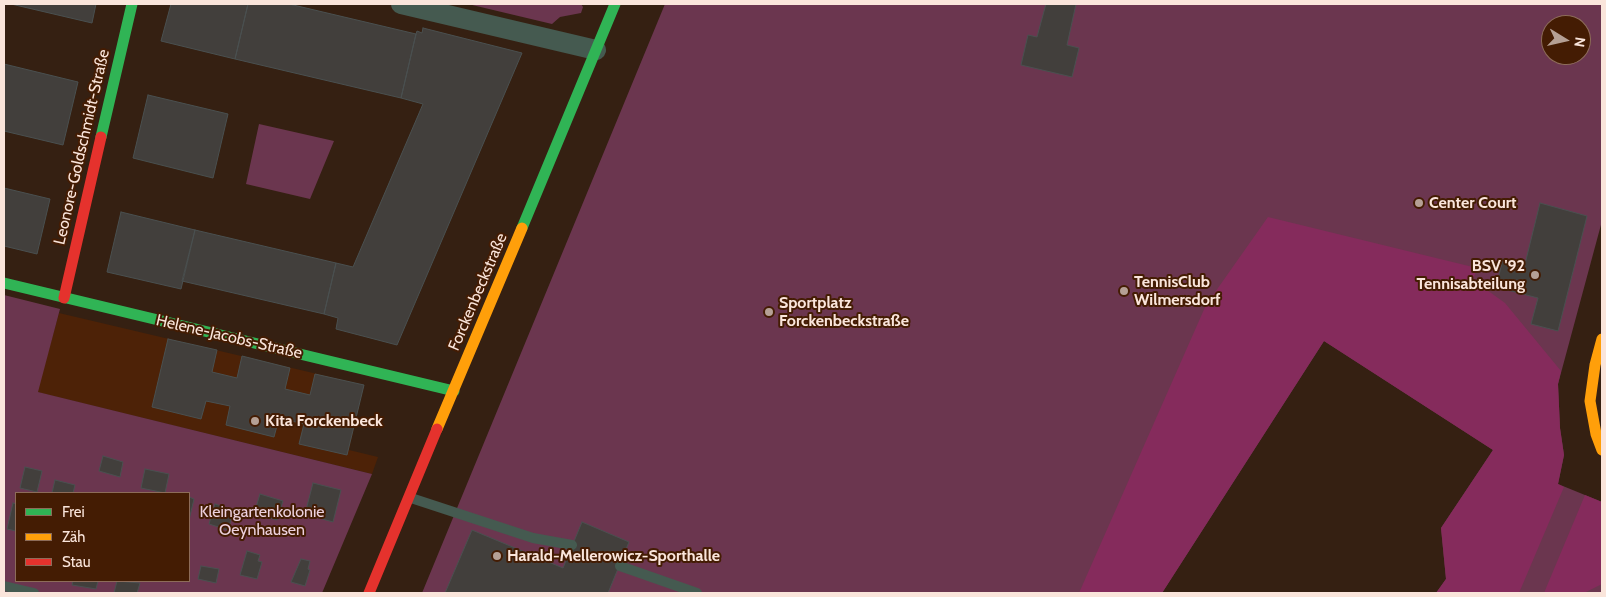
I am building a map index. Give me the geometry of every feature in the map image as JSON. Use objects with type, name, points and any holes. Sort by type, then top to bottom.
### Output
[{"type":"street","name":"Leonore-Goldschmidt-Straße","points":[[64,298],[132,4]]},
{"type":"street","points":[[401,4],[596,50]]},
{"type":"street","name":"Forckenbeckstraße","points":[[370,593],[615,4]]},
{"type":"street","name":"Helene-Jacobs-Straße","points":[[4,283],[454,391]]},
{"type":"street","points":[[1602,339],[1595,365],[1590,401],[1596,434],[1602,450]]},
{"type":"lane","points":[[410,497],[533,538],[572,545]]},
{"type":"lane","points":[[620,566],[697,593]]},
{"type":"lane","points":[[4,586],[34,593]]},
{"type":"shaded area","points":[[1268,217],[1477,268],[1473,280],[1505,303],[1561,371],[1558,384],[1560,428],[1564,455],[1558,484],[1564,487],[1519,593],[1436,593],[1446,579],[1441,528],[1493,450],[1324,341],[1162,593],[1079,593],[1206,305]]},
{"type":"shaded area","name":"Kita Forckenbeck","points":[[59,313],[364,385],[349,450],[378,457],[372,474],[37,392]]},
{"type":"shaded area","points":[[1585,495],[1602,502],[1602,584],[1584,593],[1544,593]]},
{"type":"green space","points":[[468,4],[581,4],[583,7],[581,13],[560,17],[552,24]]},
{"type":"green space","points":[[665,4],[1602,4],[1602,221],[1558,384],[1560,428],[1564,455],[1558,484],[1602,502],[1602,593],[1436,593],[1446,579],[1441,528],[1493,450],[1324,341],[1162,593],[422,593]]},
{"type":"green space","points":[[259,124],[334,141],[310,199],[246,184]]},
{"type":"green space","name":"Kleingartenkolonie Oeynhausen","points":[[4,295],[60,309],[38,392],[372,474],[322,593],[4,593]]},
{"type":"building","points":[[11,4],[96,4],[92,23]]},
{"type":"building","points":[[171,4],[248,4],[235,59],[161,41]]},
{"type":"building","points":[[248,4],[289,4],[416,34],[401,98],[235,59]]},
{"type":"building","points":[[1046,4],[1076,4],[1067,45],[1079,48],[1072,77],[1021,65],[1028,35],[1037,37]]},
{"type":"building","points":[[423,28],[522,53],[397,345],[336,329],[338,318],[324,314],[336,263],[353,267],[423,104],[401,98],[416,34],[417,31],[422,33]]},
{"type":"building","points":[[4,64],[78,82],[63,145],[4,131]]},
{"type":"building","points":[[148,95],[228,114],[213,178],[133,158]]},
{"type":"building","points":[[4,188],[50,199],[37,254],[4,246]]},
{"type":"building","name":"BSV '92 Tennisabteilung","points":[[1540,203],[1587,216],[1558,331],[1531,324],[1538,298],[1496,287],[1503,259],[1525,264]]},
{"type":"building","points":[[121,212],[195,230],[181,289],[107,272]]},
{"type":"building","points":[[195,230],[336,263],[324,314],[182,281]]},
{"type":"building","points":[[168,339],[217,350],[212,372],[237,378],[242,356],[290,368],[285,389],[310,395],[315,374],[364,385],[347,455],[299,444],[304,424],[279,418],[274,437],[226,425],[230,406],[206,401],[201,419],[152,407]]},
{"type":"building","points":[[103,456],[123,462],[120,477],[99,471]]},
{"type":"building","points":[[25,467],[42,471],[37,492],[20,488]]},
{"type":"building","points":[[145,469],[169,474],[165,492],[141,488]]},
{"type":"building","points":[[55,480],[75,485],[73,492],[52,492]]},
{"type":"building","points":[[313,483],[341,490],[333,522],[305,514]]},
{"type":"building","points":[[260,494],[283,501],[277,520],[254,514]]},
{"type":"building","points":[[190,497],[194,499],[190,516]]},
{"type":"building","points":[[13,503],[15,504],[15,531],[7,529]]},
{"type":"building","points":[[215,504],[234,510],[228,530],[209,524]]},
{"type":"building","name":"Harald-Mellerowicz-Sporthalle","points":[[582,522],[629,542],[608,593],[445,593],[472,530],[563,568]]},
{"type":"building","points":[[247,551],[260,555],[258,561],[262,562],[257,579],[240,575]]},
{"type":"building","points":[[301,559],[310,561],[308,569],[310,570],[305,586],[291,582]]},
{"type":"building","points":[[201,566],[219,569],[216,583],[198,579]]},
{"type":"building","points":[[73,582],[98,582],[96,589],[72,585]]},
{"type":"building","points":[[117,582],[140,583],[137,593],[114,593]]},
{"type":"traffic: fast","points":[[101,137],[132,4]]},
{"type":"traffic: fast","points":[[522,228],[615,4]]},
{"type":"traffic: fast","points":[[4,283],[454,391]]},
{"type":"traffic: slow","points":[[437,429],[522,228]]},
{"type":"traffic: slow","points":[[1602,339],[1595,365],[1590,401],[1596,434],[1602,450]]},
{"type":"traffic: jam","points":[[64,298],[101,137]]},
{"type":"traffic: jam","points":[[369,593],[437,429]]},
{"type":"place","name":"Center Court","points":[[1419,203]]},
{"type":"place","name":"BSV '92 Tennisabteilung","points":[[1535,275]]},
{"type":"place","name":"TennisClub Wilmersdorf","points":[[1124,291]]},
{"type":"place","name":"Sportplatz Forckenbeckstraße","points":[[769,312]]},
{"type":"place","name":"Kita Forckenbeck","points":[[255,421]]},
{"type":"place","name":"Harald-Mellerowicz-Sporthalle","points":[[497,556]]}]
